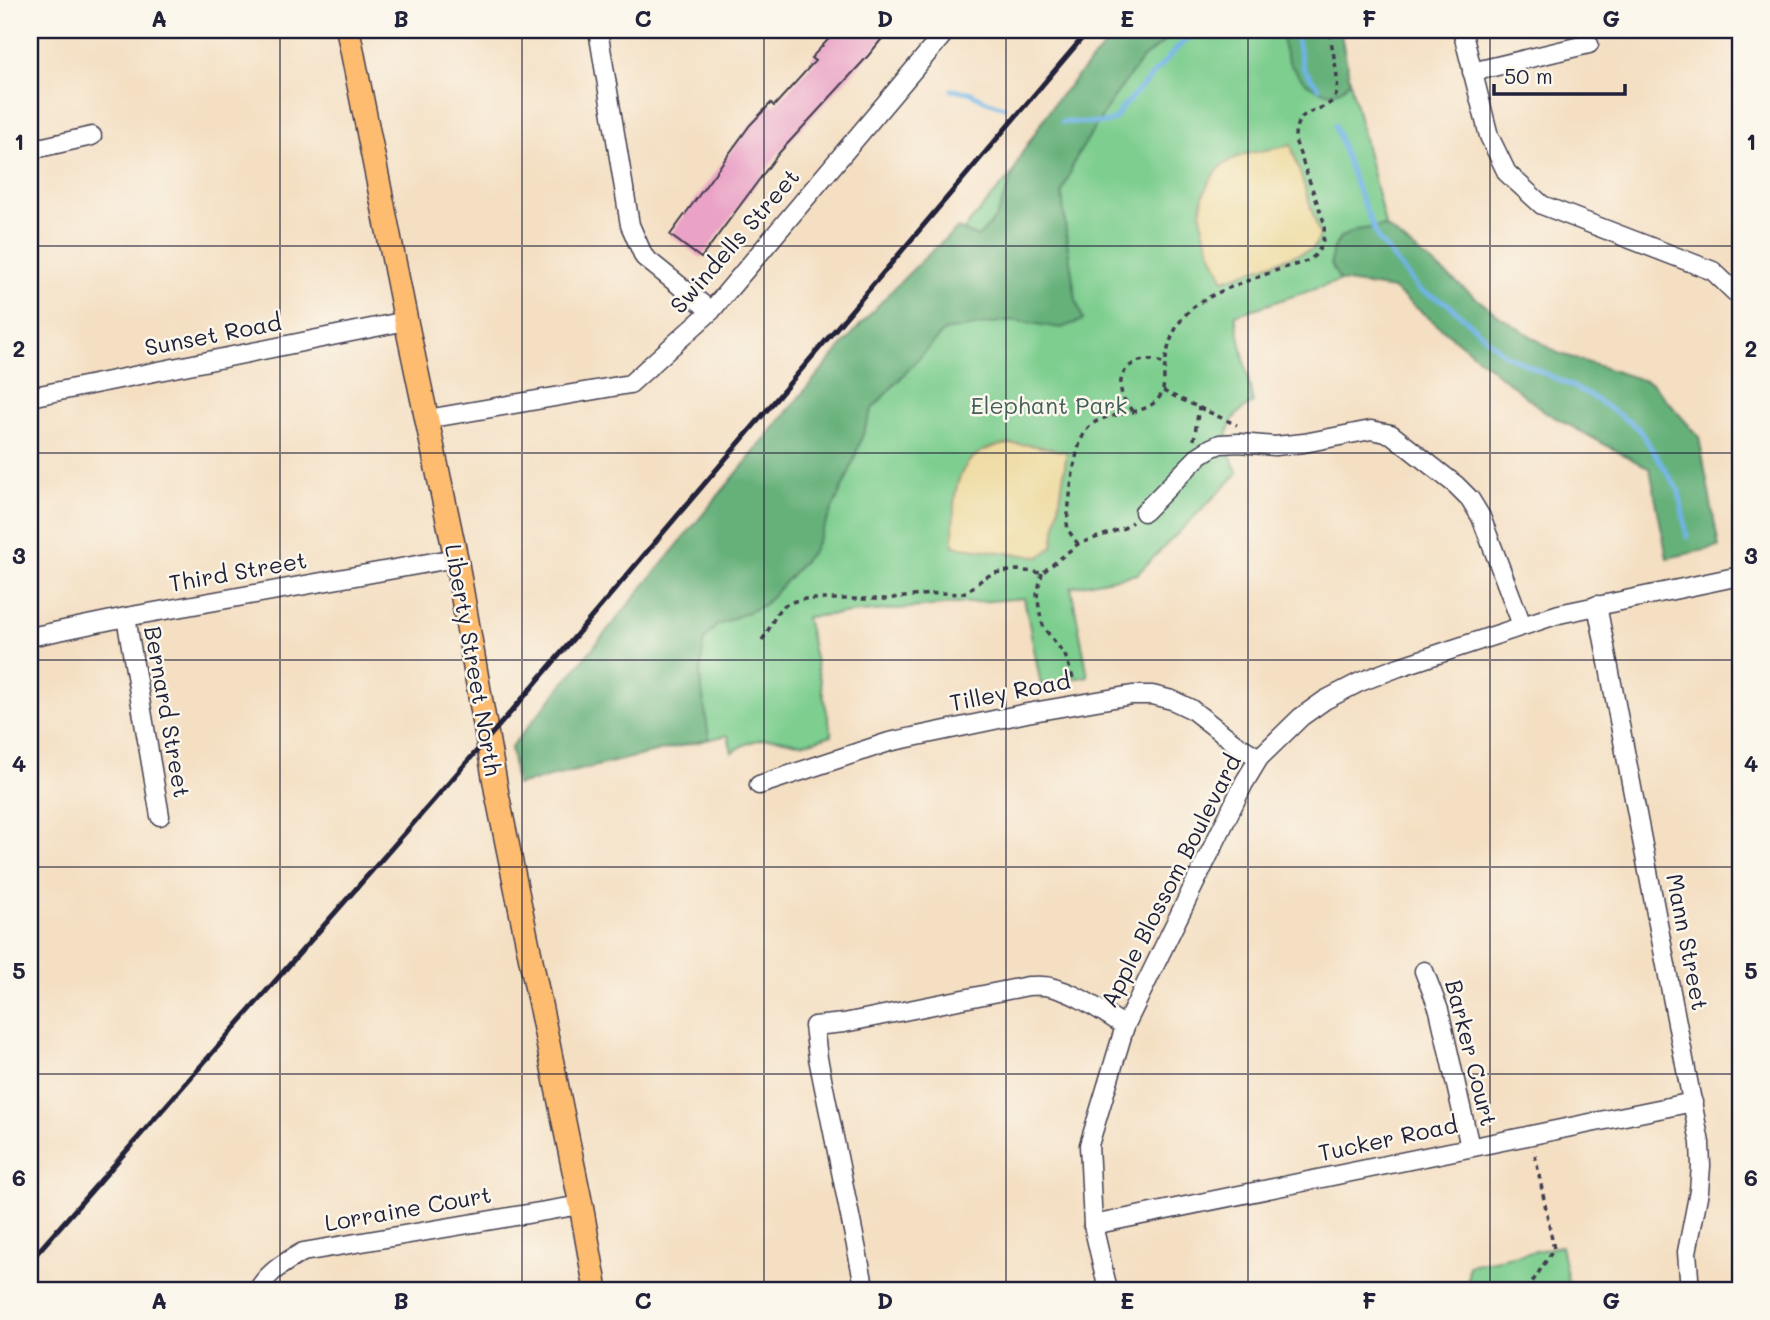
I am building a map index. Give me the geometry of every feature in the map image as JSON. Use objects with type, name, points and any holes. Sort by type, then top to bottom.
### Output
[{"type":"main road","name":"Liberty Street North","points":[[348,30],[456,558],[497,794],[596,1290]]},
{"type":"street","points":[[598,30],[630,225],[644,257],[711,311]]},
{"type":"street","name":"Swindells Street","points":[[427,419],[630,384],[711,311],[947,30]]},
{"type":"street","points":[[1462,30],[1489,136],[1507,173],[1542,205],[1713,271],[1740,297]]},
{"type":"street","points":[[1472,72],[1589,44]]},
{"type":"street","points":[[30,150],[92,136]]},
{"type":"street","name":"Sunset Road","points":[[30,397],[406,321]]},
{"type":"street","points":[[1144,512],[1200,455],[1220,444],[1275,446],[1371,430],[1391,434],[1470,499],[1481,517],[1522,625]]},
{"type":"street","name":"Third Street","points":[[30,637],[126,617],[456,558]]},
{"type":"street","name":"Apple Blossom Boulevard","points":[[1108,1290],[1093,1225],[1089,1145],[1125,1026],[1244,783],[1259,758],[1301,718],[1325,700],[1360,682],[1399,667],[1559,614],[1740,576]]},
{"type":"street","name":"Mann Street","points":[[1597,605],[1700,1143],[1699,1191],[1687,1252],[1690,1290]]},
{"type":"street","name":"Bernard Street","points":[[126,617],[160,816]]},
{"type":"street","name":"Tilley Road","points":[[759,785],[889,741],[1132,695],[1152,695],[1191,709],[1259,758]]},
{"type":"street","name":"Barker Court","points":[[1424,971],[1439,1010],[1470,1147]]},
{"type":"street","points":[[865,1290],[818,1058],[814,1026],[844,1023],[1028,986],[1049,986],[1084,1000],[1125,1026]]},
{"type":"street","name":"Tucker Road","points":[[1093,1225],[1693,1102]]},
{"type":"street","name":"Lorraine Court","points":[[258,1290],[277,1267],[303,1252],[580,1205]]},
{"type":"path","points":[[1078,544],[1068,530],[1067,523],[1077,453],[1087,430],[1094,422],[1150,405],[1157,399],[1163,391],[1170,341],[1188,311],[1206,299],[1311,259],[1323,242],[1324,222],[1295,140],[1295,128],[1300,118],[1334,99],[1338,93],[1329,30]]},
{"type":"path","points":[[1133,411],[1122,395],[1122,375],[1131,365],[1145,359],[1158,360],[1165,365]]},
{"type":"path","points":[[1163,391],[1245,429]]},
{"type":"path","points":[[1074,681],[1065,654],[1044,628],[1041,619],[1037,595],[1042,573],[1078,544],[1124,528],[1144,512]]},
{"type":"path","points":[[762,640],[778,610],[783,604],[792,601],[961,594],[994,573],[1017,570],[1042,573]]},
{"type":"path","points":[[1527,1290],[1555,1250],[1531,1135]]},
{"type":"green space","points":[[1119,30],[1180,30],[1143,58],[1112,100],[1076,158],[1062,193],[1076,299],[1083,320],[1061,328],[1012,320],[944,331],[872,409],[849,473],[813,551],[764,605],[716,626],[704,640],[700,675],[709,739],[516,785],[511,747],[875,308],[958,228],[978,237],[996,218],[1020,156],[1057,99]]},
{"type":"green space","name":"Elephant Park","points":[[1138,30],[1340,30],[1385,224],[1340,281],[1235,315],[1253,403],[1235,417],[1228,433],[1230,452],[1238,473],[1137,574],[1071,587],[1088,676],[1041,685],[1024,598],[806,617],[832,735],[804,743],[773,738],[761,739],[732,752],[728,735],[516,785],[511,747]]},
{"type":"green space","points":[[1280,30],[1340,30],[1350,81],[1336,92],[1323,91],[1310,85],[1292,67]]},
{"type":"green space","points":[[1385,226],[1499,316],[1558,353],[1652,383],[1699,437],[1719,547],[1667,558],[1650,469],[1545,412],[1393,289],[1340,281],[1331,264],[1332,251],[1341,237],[1356,230]]},
{"type":"green space","points":[[1561,1246],[1570,1290],[1467,1290],[1469,1265]]},
{"type":"sand","points":[[1291,145],[1320,236],[1313,249],[1224,280],[1208,244],[1202,220],[1201,207],[1209,182],[1227,162],[1238,157]]},
{"type":"sand","points":[[1011,444],[1067,452],[1053,546],[1040,557],[953,546],[955,494],[959,478],[976,455],[991,448]]},
{"type":"building","points":[[837,30],[889,30],[779,153],[701,258],[670,235],[750,125],[771,103],[774,106],[815,61],[811,58]]},
{"type":"waterway","points":[[1062,122],[1106,123],[1115,119],[1121,109],[1183,42],[1202,30]]},
{"type":"waterway","points":[[1293,30],[1303,68],[1319,88]]},
{"type":"waterway","points":[[952,90],[969,92],[1004,107]]},
{"type":"waterway","points":[[1335,125],[1378,239],[1420,291],[1447,303],[1504,354],[1588,394],[1638,428],[1679,491],[1687,537]]},
{"type":"railway","points":[[30,1261],[517,705],[1089,30]]}]
